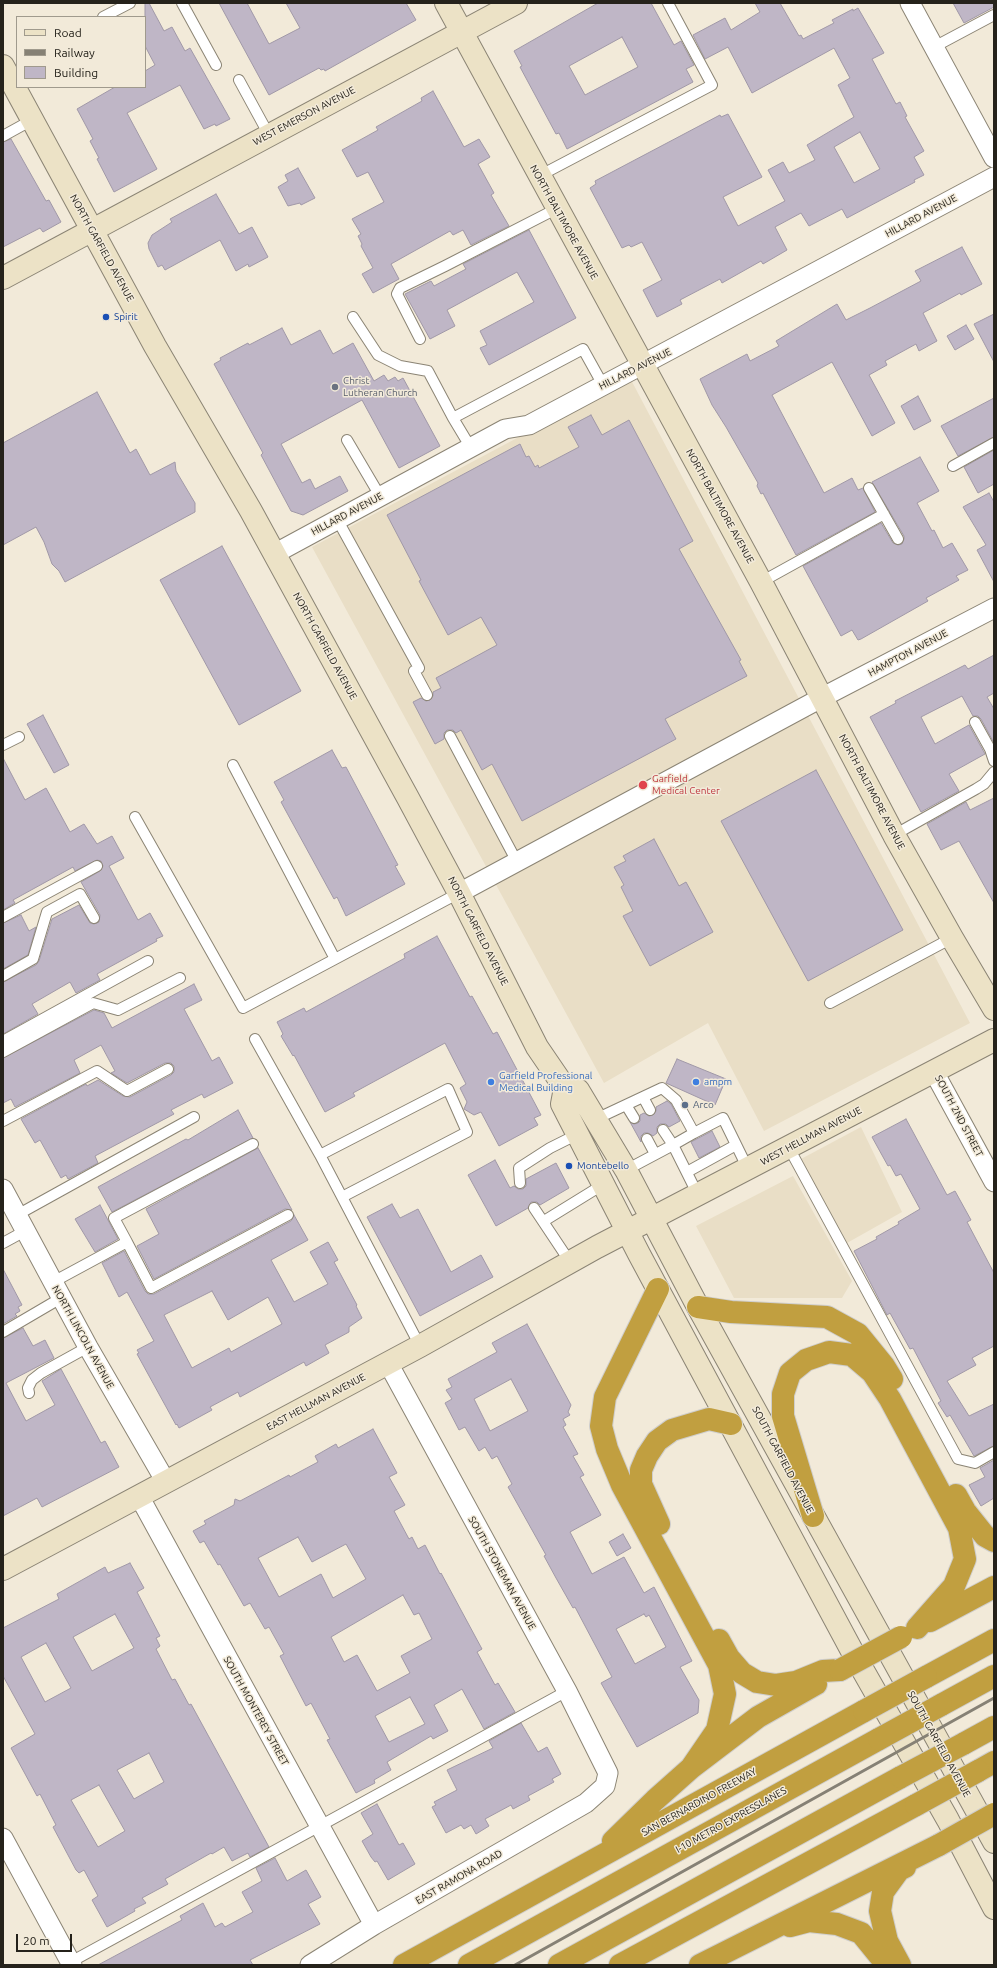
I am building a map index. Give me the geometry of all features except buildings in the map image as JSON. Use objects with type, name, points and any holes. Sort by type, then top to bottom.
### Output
[{"type":"highway","points":[[658,1289],[605,1397],[601,1426],[607,1449],[622,1485],[719,1665],[725,1694],[717,1730],[691,1768]]},
{"type":"highway","points":[[698,1307],[731,1312],[827,1317],[858,1334],[884,1366],[965,1511],[985,1536],[994,1541]]},
{"type":"highway","points":[[812,1516],[782,1416],[783,1394],[790,1373],[806,1360],[829,1352],[852,1355],[872,1372],[890,1399],[959,1528],[965,1559],[954,1586],[909,1632]]},
{"type":"highway","points":[[731,1424],[709,1419],[672,1430],[657,1441],[647,1456],[642,1470],[640,1484],[655,1517],[729,1658],[742,1673],[757,1682],[776,1685],[796,1682],[823,1671],[840,1670]]},
{"type":"highway","points":[[592,1861],[654,1800],[691,1768],[758,1717],[840,1670],[994,1587]]},
{"type":"highway","name":"SAN BERNARDINO FREEWAY","points":[[404,1965],[994,1640]]},
{"type":"highway","name":"I-10 METRO EXPRESSLANES","points":[[469,1965],[994,1676]]},
{"type":"highway","points":[[559,1965],[994,1726]]},
{"type":"highway","points":[[620,1965],[986,1766]]},
{"type":"highway","points":[[900,1965],[887,1941],[880,1911],[884,1892],[899,1870],[939,1845],[994,1814]]},
{"type":"highway","points":[[700,1965],[939,1845]]},
{"type":"highway","points":[[760,1935],[809,1921],[838,1924],[861,1933],[887,1965]]},
{"type":"main road","name":"NORTH BALTIMORE AVENUE","points":[[446,3],[823,697],[894,835],[952,938],[994,1008]]},
{"type":"main road","name":"WEST EMERSON AVENUE","points":[[3,278],[516,3]]},
{"type":"main road","name":"NORTH GARFIELD AVENUE","points":[[6,73],[155,346],[251,511],[459,893],[537,1047],[565,1088]]},
{"type":"main road","name":"WEST HELLMAN AVENUE","points":[[628,1231],[994,1040]]},
{"type":"main road","name":"SOUTH GARFIELD AVENUE","points":[[565,1088],[578,1090],[626,1170],[650,1219],[753,1404],[812,1516],[994,1842]]},
{"type":"main road","points":[[565,1088],[562,1104],[658,1289],[852,1651],[948,1820],[994,1908]]},
{"type":"main road","name":"EAST HELLMAN AVENUE","points":[[3,1569],[420,1346],[628,1231]]},
{"type":"street","points":[[910,3],[994,158]]},
{"type":"street","name":"HILLARD AVENUE","points":[[274,554],[504,429],[529,425],[994,177]]},
{"type":"street","name":"HAMPTON AVENUE","points":[[823,697],[994,608]]},
{"type":"street","points":[[459,893],[823,697]]},
{"type":"street","name":"SOUTH 2ND STREET","points":[[934,1072],[994,1182]]},
{"type":"street","name":"NORTH LINCOLN AVENUE","points":[[3,1189],[88,1347],[166,1482]]},
{"type":"street","name":"SOUTH STONEMAN AVENUE","points":[[388,1363],[567,1691],[608,1773],[605,1786]]},
{"type":"street","name":"SOUTH MONTEREY STREET","points":[[139,1496],[374,1926]]},
{"type":"street","name":"EAST RAMONA ROAD","points":[[310,1965],[374,1926],[586,1803],[605,1786]]},
{"type":"street","points":[[3,1838],[69,1964]]},
{"type":"lane","points":[[106,16],[130,3]]},
{"type":"lane","points":[[182,3],[216,65]]},
{"type":"lane","points":[[539,176],[712,85],[668,3]]},
{"type":"lane","points":[[934,47],[994,15]]},
{"type":"lane","points":[[239,80],[269,135]]},
{"type":"lane","points":[[3,136],[32,120]]},
{"type":"lane","points":[[420,339],[397,294],[400,288],[446,266],[556,208]]},
{"type":"lane","points":[[353,317],[378,356],[400,366],[428,371],[471,448]]},
{"type":"lane","points":[[453,418],[583,349],[603,385]]},
{"type":"lane","points":[[347,440],[380,496]]},
{"type":"lane","points":[[953,466],[994,443]]},
{"type":"lane","points":[[869,488],[898,539]]},
{"type":"lane","points":[[761,582],[884,514]]},
{"type":"lane","points":[[338,519],[417,669],[427,695]]},
{"type":"lane","points":[[975,722],[990,749],[994,761]]},
{"type":"lane","points":[[450,736],[517,862]]},
{"type":"lane","points":[[3,744],[19,737]]},
{"type":"lane","points":[[233,765],[335,959]]},
{"type":"lane","points":[[894,835],[984,784],[994,772]]},
{"type":"lane","points":[[136,817],[243,1008],[459,893]]},
{"type":"lane","points":[[3,917],[97,866]]},
{"type":"lane","points":[[3,976],[33,960],[47,912],[80,894],[94,918]]},
{"type":"lane","points":[[830,1003],[952,938]]},
{"type":"lane","points":[[3,1041],[148,961]]},
{"type":"lane","points":[[3,1052],[92,1003],[118,1010],[180,978]]},
{"type":"lane","points":[[255,1039],[320,1156],[420,1346]]},
{"type":"lane","points":[[3,1121],[98,1071],[127,1091],[168,1069]]},
{"type":"lane","points":[[596,1119],[662,1088],[676,1100],[694,1133]]},
{"type":"lane","points":[[320,1156],[448,1089],[467,1132],[342,1197]]},
{"type":"lane","points":[[643,1097],[650,1110]]},
{"type":"lane","points":[[626,1105],[634,1118]]},
{"type":"lane","points":[[3,1243],[21,1223],[194,1117]]},
{"type":"lane","points":[[626,1170],[723,1118],[748,1169]]},
{"type":"lane","points":[[663,1130],[673,1145],[698,1195]]},
{"type":"lane","points":[[520,1183],[519,1168],[550,1148],[578,1134]]},
{"type":"lane","points":[[646,1139],[655,1154]]},
{"type":"lane","points":[[253,1144],[114,1218],[152,1288],[288,1215]]},
{"type":"lane","points":[[687,1172],[736,1145]]},
{"type":"lane","points":[[789,1148],[958,1460],[975,1463],[994,1452]]},
{"type":"lane","points":[[544,1221],[604,1184]]},
{"type":"lane","points":[[534,1208],[570,1262]]},
{"type":"lane","points":[[3,1332],[57,1290],[127,1242]]},
{"type":"lane","points":[[29,1393],[28,1388],[32,1380],[41,1373],[88,1347]]},
{"type":"lane","points":[[69,1964],[318,1825],[567,1691]]},
{"type":"shaded area","name":"Garfield Medical Center","points":[[630,378],[970,1023],[764,1131],[708,1023],[604,1083],[312,547]]},
{"type":"shaded area","points":[[861,1127],[902,1212],[847,1243],[801,1159]]},
{"type":"shaded area","points":[[793,1176],[852,1281],[842,1298],[734,1298],[696,1226]]},
{"type":"railway","points":[[515,1965],[994,1698]]},
{"type":"place","name":"Spirit","points":[[106,317]]},
{"type":"place","name":"Christ Lutheran Church","points":[[335,387]]},
{"type":"place","name":"Garfield Medical Center","points":[[643,785]]},
{"type":"place","name":"Garfield Professional Medical Building","points":[[491,1082]]},
{"type":"place","name":"ampm","points":[[696,1082]]},
{"type":"place","name":"Arco","points":[[685,1105]]},
{"type":"place","name":"Montebello","points":[[569,1166]]}]
